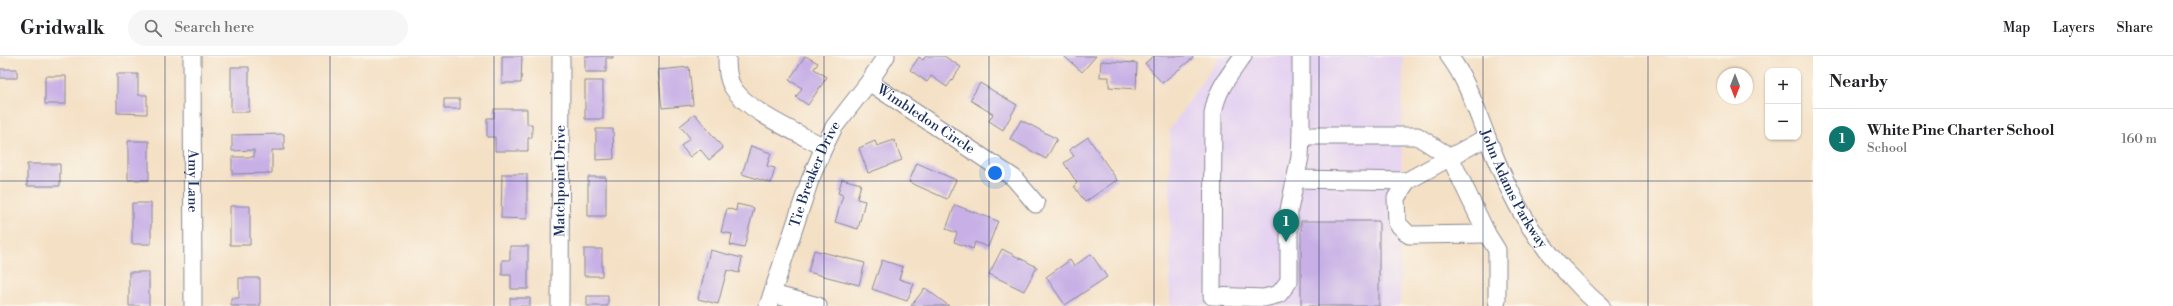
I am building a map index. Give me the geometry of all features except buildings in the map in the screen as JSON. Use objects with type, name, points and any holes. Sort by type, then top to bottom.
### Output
[{"type":"street","name":"Amy Lane","points":[[192,56],[193,306]]},
{"type":"street","name":"Matchpoint Drive","points":[[560,306],[561,56]]},
{"type":"street","points":[[727,56],[727,71],[731,85],[738,96],[750,106],[824,148]]},
{"type":"street","name":"Tie Breaker Drive","points":[[770,300],[810,180],[824,148],[834,127],[869,82],[886,56]]},
{"type":"street","points":[[1243,56],[1222,86],[1215,100],[1212,114],[1212,301],[1264,298],[1279,294],[1289,281],[1289,210],[1296,179],[1301,136],[1301,56]]},
{"type":"street","name":"John Adams Parkway","points":[[1449,56],[1456,64],[1509,191],[1531,231],[1560,267],[1602,306]]},
{"type":"street","name":"Wimbledon Circle","points":[[869,82],[1014,178],[1036,204]]},
{"type":"street","points":[[1301,136],[1417,136],[1450,157],[1487,234],[1497,250],[1497,301]]},
{"type":"street","points":[[1487,137],[1407,181],[1396,198],[1397,223],[1409,235],[1487,234]]},
{"type":"street","points":[[1296,179],[1407,181]]},
{"type":"street","points":[[770,300],[818,306]]},
{"type":"shaded area","points":[[1220,56],[1403,56],[1400,306],[1170,306],[1170,129]]},
{"type":"place","name":"White Pine Charter School","points":[[1286,242]]}]
